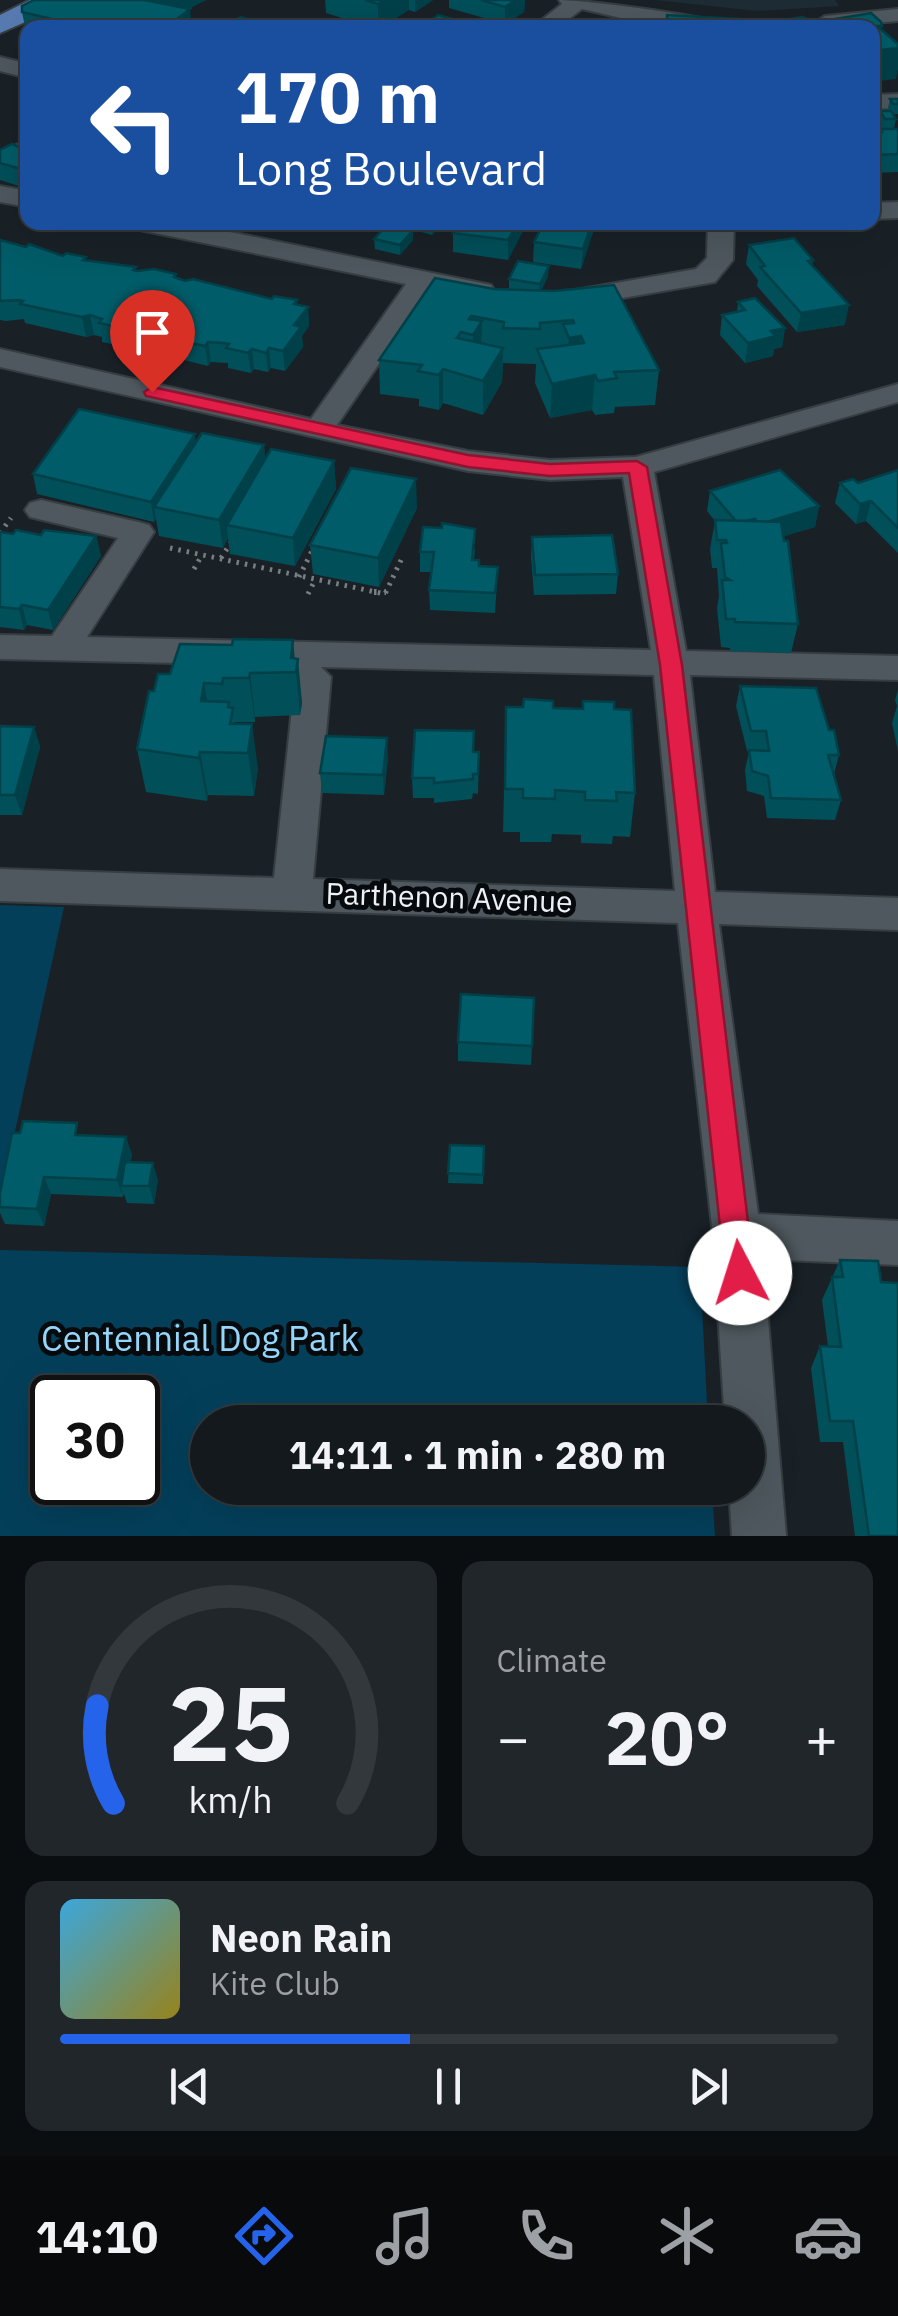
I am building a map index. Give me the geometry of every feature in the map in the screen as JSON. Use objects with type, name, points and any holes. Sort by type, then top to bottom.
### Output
[{"type":"main road","points":[[0,24],[52,0]]},
{"type":"street","points":[[552,20],[577,1],[662,20]]},
{"type":"street","points":[[848,20],[889,16],[898,34]]},
{"type":"street","points":[[178,230],[509,296]]},
{"type":"street","points":[[540,300],[626,292],[705,276],[714,272],[720,260],[721,230]]},
{"type":"street","points":[[318,430],[422,281]]},
{"type":"street","points":[[0,358],[318,430],[509,467],[637,467],[898,393]]},
{"type":"street","points":[[637,467],[671,665],[737,1235],[759,1536]]},
{"type":"street","points":[[30,509],[138,532],[60,649]]},
{"type":"street","points":[[0,647],[898,668]]},
{"type":"street","points":[[189,653],[184,675],[314,678],[292,893]]},
{"type":"street","name":"Parthenon Avenue","points":[[0,885],[898,914]]},
{"type":"street","points":[[737,1235],[898,1243]]},
{"type":"path","points":[[0,533],[30,509]]},
{"type":"path","points":[[222,558],[242,526]]},
{"type":"path","points":[[299,577],[316,544]]},
{"type":"path","points":[[170,548],[385,594],[402,558]]},
{"type":"path","points":[[194,569],[202,554]]},
{"type":"path","points":[[308,594],[315,580]]},
{"type":"shaded area","points":[[655,0],[835,0],[839,6],[757,11]]},
{"type":"green space","points":[[0,905],[64,907],[0,1200]]},
{"type":"green space","name":"Centennial Dog Park","points":[[0,1250],[700,1267],[707,1405],[190,1405],[190,1505],[713,1505],[715,1536],[0,1536]]},
{"type":"building","points":[[34,0],[144,0],[190,9],[176,20],[56,20],[22,12],[22,6]]},
{"type":"building","points":[[481,0],[516,0],[505,7]]},
{"type":"building","points":[[871,13],[879,20],[829,20]]},
{"type":"building","points":[[667,15],[760,20],[667,20]]},
{"type":"building","points":[[880,29],[898,44],[898,48],[880,50]]},
{"type":"building","points":[[880,111],[891,111],[896,119],[885,119]]},
{"type":"building","points":[[881,129],[898,129],[898,154],[880,155]]},
{"type":"building","points":[[12,144],[20,148],[20,169],[0,163],[0,150]]},
{"type":"building","points":[[382,230],[413,230],[400,245],[374,239]]},
{"type":"building","points":[[455,230],[514,230],[508,240],[453,233]]},
{"type":"building","points":[[540,230],[589,230],[583,249],[534,242]]},
{"type":"building","points":[[794,238],[813,260],[808,261],[849,305],[801,313],[760,267],[765,266],[749,245]]},
{"type":"building","points":[[0,240],[26,247],[29,244],[63,256],[66,253],[86,257],[83,260],[136,267],[133,270],[137,271],[154,269],[176,274],[174,277],[185,281],[193,279],[272,299],[274,296],[297,300],[294,304],[308,307],[294,325],[301,327],[283,351],[269,348],[266,353],[252,349],[248,353],[226,348],[229,344],[208,342],[205,346],[181,341],[185,337],[161,336],[125,324],[122,328],[99,323],[102,319],[90,315],[82,317],[20,304],[23,301],[19,300],[0,301]]},
{"type":"building","points":[[518,261],[549,266],[540,284],[509,279]]},
{"type":"building","points":[[435,278],[494,289],[554,291],[614,285],[659,370],[614,372],[617,378],[598,381],[595,375],[552,384],[537,349],[584,343],[581,336],[569,338],[563,324],[574,323],[573,320],[540,323],[540,329],[503,328],[504,322],[471,316],[469,319],[482,321],[473,335],[461,332],[457,338],[503,348],[483,381],[443,369],[439,375],[418,371],[422,365],[379,360]]},
{"type":"building","points":[[755,298],[785,328],[771,331],[776,336],[748,343],[722,315],[745,310],[738,302]]},
{"type":"building","points":[[79,409],[195,434],[151,502],[33,474]]},
{"type":"building","points":[[202,433],[264,445],[219,520],[154,507]]},
{"type":"building","points":[[271,449],[334,461],[293,538],[227,525]]},
{"type":"building","points":[[351,468],[416,479],[378,558],[310,545]]},
{"type":"building","points":[[780,470],[819,506],[767,522],[736,521],[710,491]]},
{"type":"building","points":[[898,470],[898,528],[871,501],[860,504],[840,483],[853,479],[858,483]]},
{"type":"building","points":[[715,520],[781,522],[784,541],[788,541],[798,624],[726,619],[722,580],[730,580],[725,577],[721,543],[727,543],[717,540]]},
{"type":"building","points":[[442,523],[475,529],[472,560],[479,560],[479,566],[498,567],[495,593],[429,590],[434,552],[420,552],[423,527],[442,528]]},
{"type":"building","points":[[16,530],[41,535],[44,530],[96,536],[48,610],[22,605],[19,609],[0,607],[0,532],[13,534]]},
{"type":"building","points":[[612,535],[618,574],[535,575],[532,537]]},
{"type":"building","points":[[233,639],[293,640],[291,658],[298,659],[296,672],[250,673],[249,678],[223,678],[222,684],[204,683],[201,701],[229,702],[228,707],[233,708],[230,724],[252,724],[248,753],[200,752],[199,758],[137,749],[149,691],[154,691],[158,674],[170,674],[180,644],[232,645]]},
{"type":"building","points":[[740,686],[816,688],[829,730],[834,730],[839,755],[828,755],[841,800],[771,798],[768,776],[752,771],[749,750],[769,751],[766,731],[751,731]]},
{"type":"building","points":[[524,699],[553,701],[553,708],[583,709],[583,701],[614,702],[614,709],[631,710],[635,793],[616,792],[617,801],[585,800],[585,792],[555,790],[555,799],[523,798],[523,789],[505,789],[506,707],[523,707]]},
{"type":"building","points":[[0,726],[34,727],[15,795],[0,795]]},
{"type":"building","points":[[415,730],[474,731],[473,752],[479,752],[478,774],[473,774],[473,779],[434,783],[434,778],[412,778]]},
{"type":"building","points":[[326,736],[387,738],[383,775],[320,773]]},
{"type":"building","points":[[461,994],[534,998],[532,1046],[458,1042]]},
{"type":"building","points":[[23,1121],[77,1123],[75,1135],[126,1137],[117,1180],[44,1177],[37,1209],[0,1207],[12,1133],[20,1133]]},
{"type":"building","points":[[450,1145],[484,1146],[483,1175],[448,1173]]},
{"type":"building","points":[[125,1162],[153,1163],[149,1186],[121,1186]]},
{"type":"building","points":[[840,1260],[878,1261],[881,1282],[898,1283],[898,1536],[869,1536],[853,1421],[830,1421],[820,1346],[841,1347],[832,1277],[843,1277]]},
{"type":"route","points":[[152,392],[468,461],[550,470],[637,467],[671,665],[740,1273]]}]
